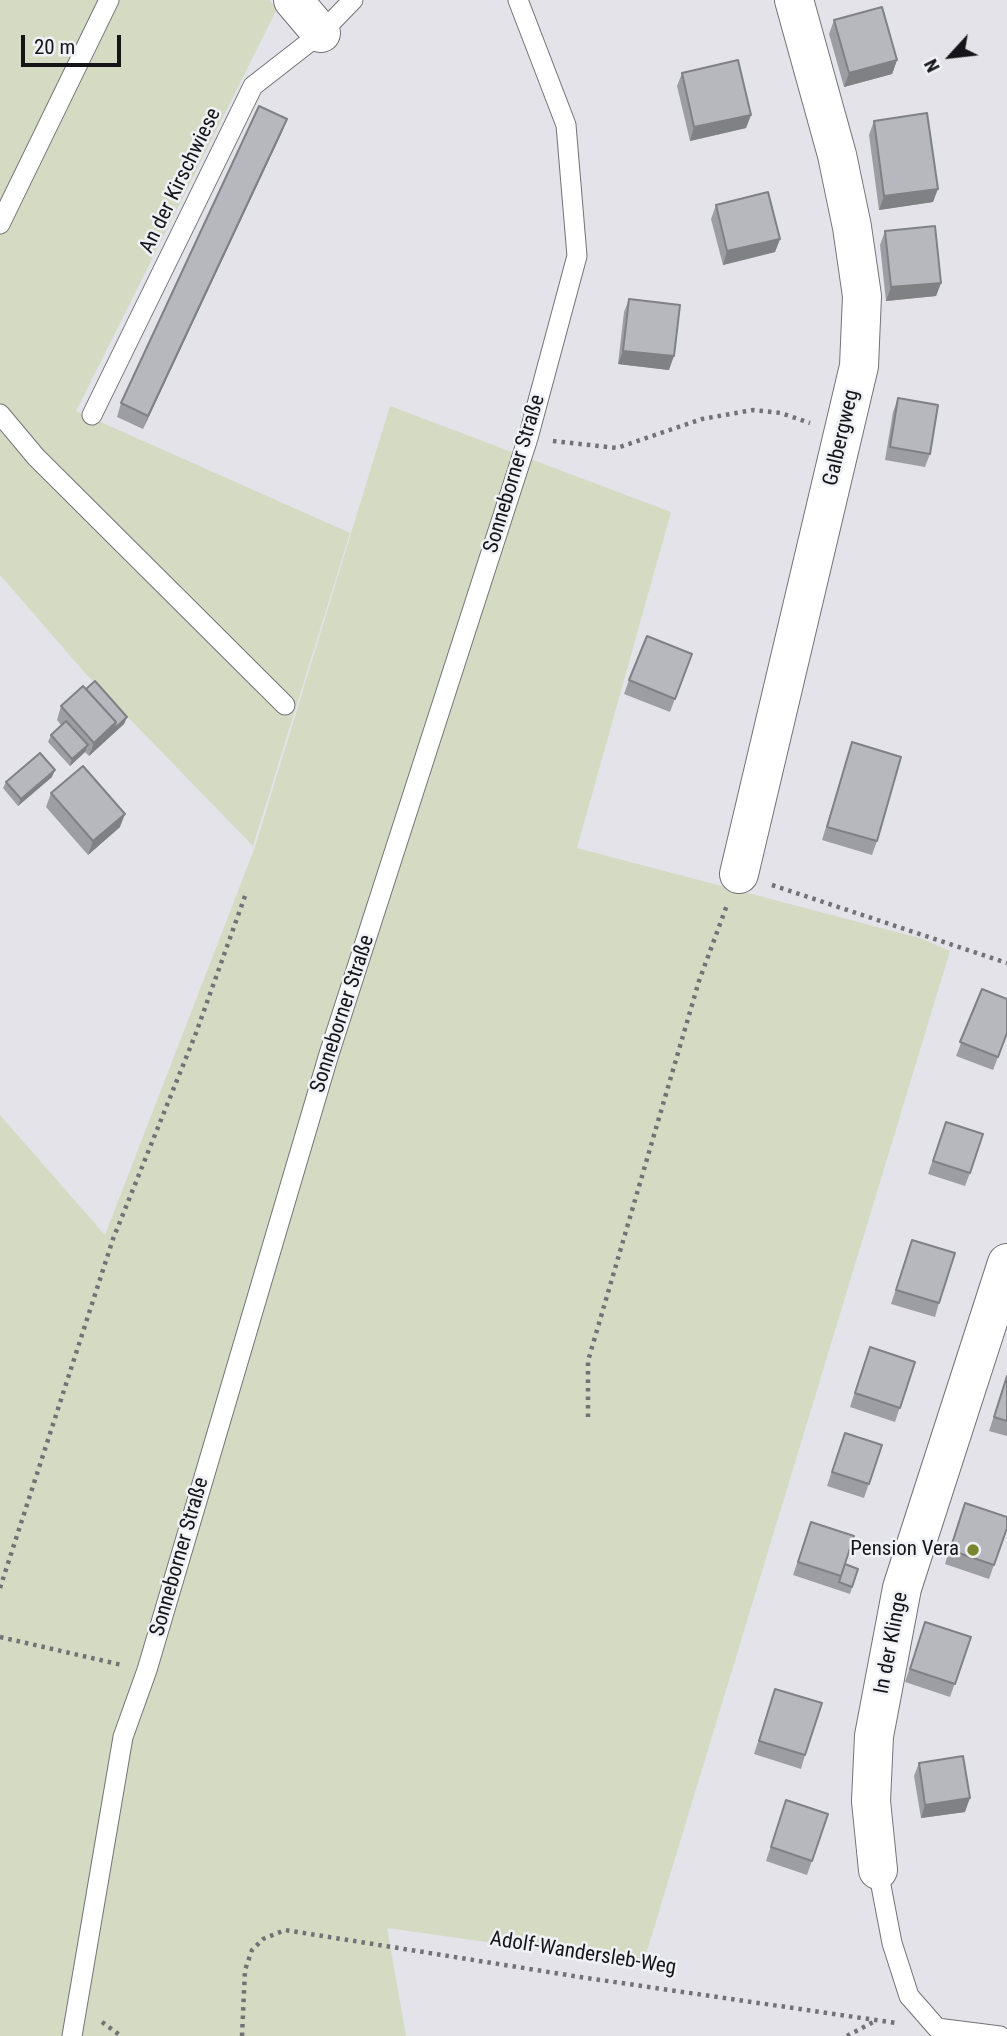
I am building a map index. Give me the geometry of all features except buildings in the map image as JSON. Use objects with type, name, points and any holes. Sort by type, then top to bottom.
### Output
[{"type":"street","points":[[293,0],[321,33]]},
{"type":"street","name":"Galbergweg","points":[[739,874],[859,366],[862,296],[837,155],[794,0]]},
{"type":"street","name":"In der Klinge","points":[[878,1870],[871,1801],[874,1737],[902,1588],[1007,1263]]},
{"type":"lane","points":[[0,224],[109,0]]},
{"type":"lane","name":"An der Kirschwiese","points":[[92,415],[253,86],[321,33],[353,0]]},
{"type":"lane","name":"Sonneborner Straße","points":[[72,2036],[123,1737],[147,1671],[330,1054],[528,438],[578,256],[566,125],[519,0]]},
{"type":"lane","points":[[0,414],[36,457],[285,705]]},
{"type":"lane","points":[[878,1870],[892,1943],[909,1996],[937,2028],[1000,2036]]},
{"type":"path","points":[[528,438],[617,448],[702,419],[753,410],[781,413],[842,436]]},
{"type":"path","points":[[588,1417],[588,1361],[699,981],[739,874],[1007,963]]},
{"type":"path","points":[[0,1588],[113,1239],[196,1033],[245,896]]},
{"type":"path","points":[[0,1637],[147,1671]]},
{"type":"path","name":"Adolf-Wandersleb-Weg","points":[[242,2036],[245,1970],[252,1950],[262,1938],[285,1930],[580,1977],[937,2028]]},
{"type":"path","points":[[847,2036],[877,2020]]},
{"type":"green space","points":[[0,0],[269,0],[277,9],[76,411],[350,533],[253,846],[86,674],[0,575]]},
{"type":"green space","points":[[390,406],[671,512],[577,848],[923,939],[950,951],[643,1964],[387,1928],[406,2036],[0,2036],[0,1115],[105,1235],[255,847]]},
{"type":"place","name":"Pension Vera","points":[[973,1550]]}]
